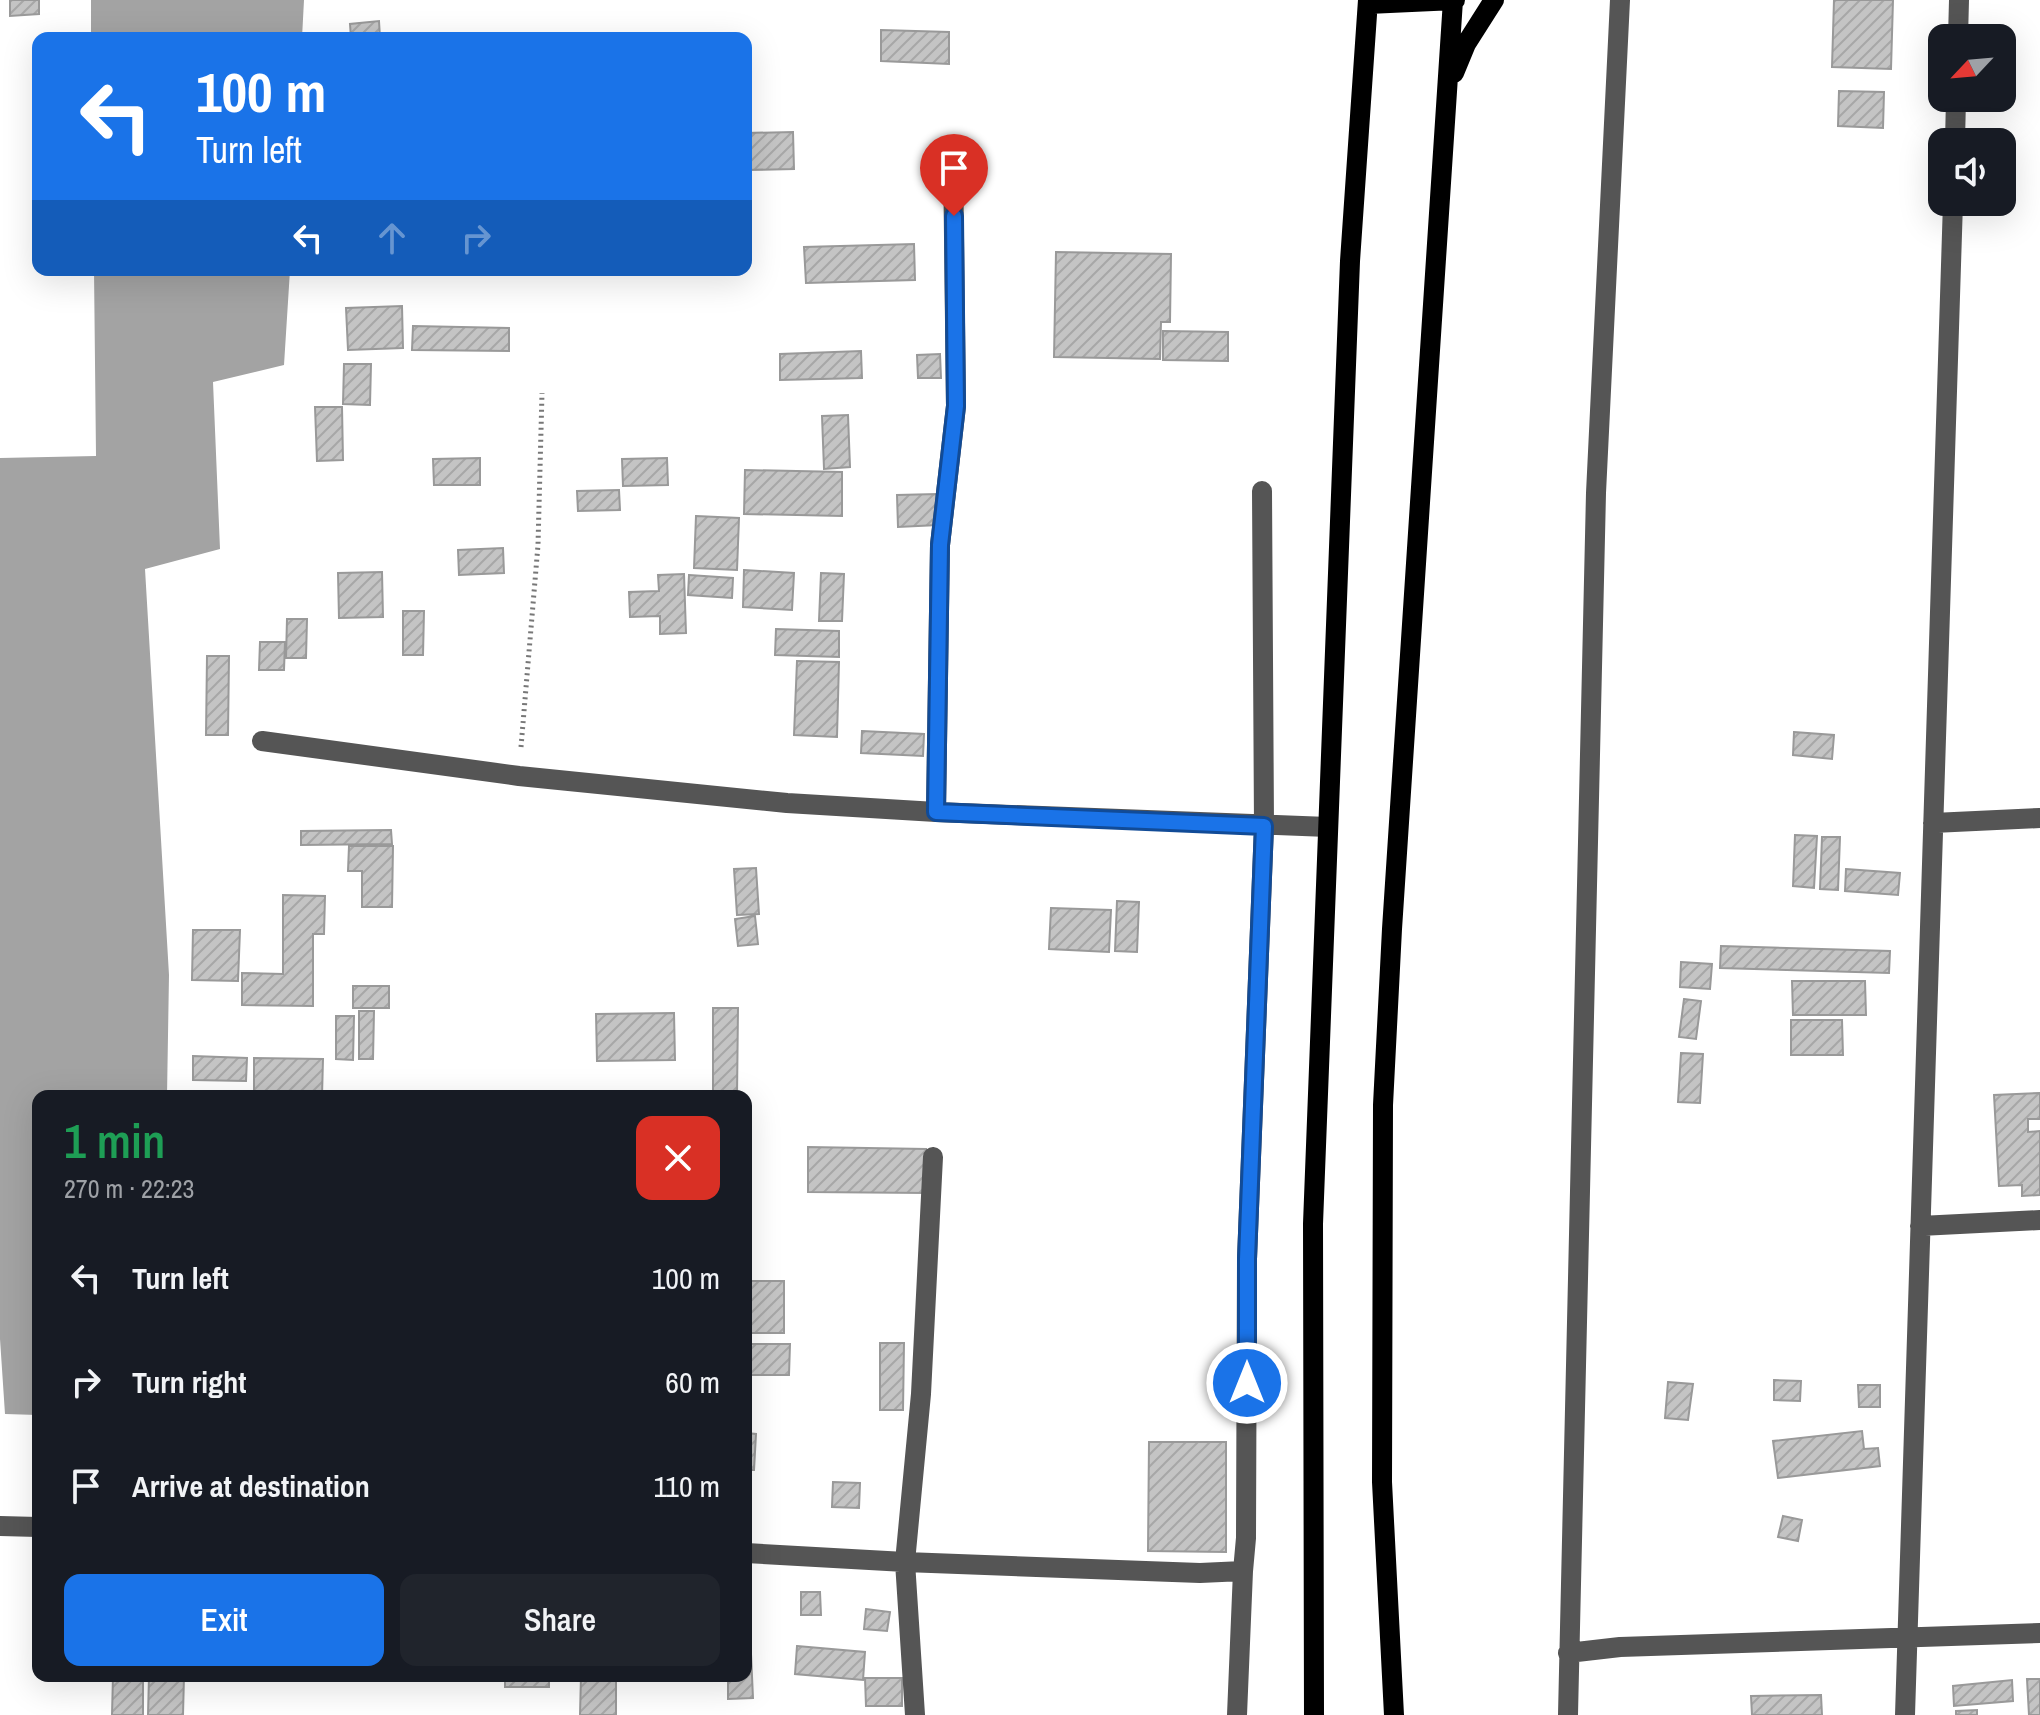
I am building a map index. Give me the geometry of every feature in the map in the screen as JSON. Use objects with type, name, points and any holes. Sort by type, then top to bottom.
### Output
[{"type":"main road","points":[[1314,1715],[1313,1224],[1350,261],[1368,2],[1454,0],[1383,1105],[1382,1482],[1394,1715]]},
{"type":"main road","points":[[1448,88],[1466,44],[1494,0]]},
{"type":"street","points":[[1568,1715],[1596,493],[1620,0]]},
{"type":"street","points":[[1958,24],[1959,0]]},
{"type":"street","points":[[936,812],[940,545],[956,406],[953,153]]},
{"type":"street","points":[[1905,1715],[1953,216]]},
{"type":"street","points":[[1237,1715],[1246,1538],[1247,1259],[1264,826],[1262,491]]},
{"type":"street","points":[[262,741],[519,776],[787,803],[1328,827]]},
{"type":"street","points":[[1933,823],[2040,818]]},
{"type":"street","points":[[915,1715],[905,1562],[921,1394],[933,1157]]},
{"type":"street","points":[[1920,1226],[2040,1220]]},
{"type":"street","points":[[0,1526],[32,1527]]},
{"type":"street","points":[[752,1553],[1200,1573],[1243,1571]]},
{"type":"street","points":[[1568,1653],[1620,1647],[2040,1633]]},
{"type":"path","points":[[519,776],[538,545],[542,393]]},
{"type":"shaded area","points":[[91,0],[304,0],[302,32],[91,32]]},
{"type":"shaded area","points":[[94,276],[290,276],[284,365],[213,382],[220,549],[145,569],[169,975],[167,1090],[32,1090],[32,1415],[5,1414],[0,1339],[0,458],[96,456]]},
{"type":"building","points":[[10,0],[39,0],[39,14],[10,16]]},
{"type":"building","points":[[1834,0],[1893,0],[1891,69],[1832,67]]},
{"type":"building","points":[[379,21],[380,32],[351,32],[350,24]]},
{"type":"building","points":[[881,30],[949,32],[949,64],[881,61]]},
{"type":"building","points":[[1839,91],[1884,92],[1883,128],[1838,126]]},
{"type":"building","points":[[793,132],[794,169],[752,170],[752,133]]},
{"type":"building","points":[[914,244],[915,280],[806,283],[804,247]]},
{"type":"building","points":[[1056,252],[1171,254],[1170,322],[1161,322],[1160,359],[1054,357]]},
{"type":"building","points":[[402,306],[403,348],[348,350],[346,308]]},
{"type":"building","points":[[413,326],[509,328],[509,351],[412,350]]},
{"type":"building","points":[[1163,331],[1228,332],[1228,361],[1163,360]]},
{"type":"building","points":[[861,351],[862,378],[780,380],[780,354]]},
{"type":"building","points":[[940,354],[941,378],[918,378],[917,355]]},
{"type":"building","points":[[344,364],[371,364],[370,405],[343,404]]},
{"type":"building","points":[[315,407],[342,407],[343,460],[317,461]]},
{"type":"building","points":[[848,415],[850,467],[824,469],[822,416]]},
{"type":"building","points":[[480,458],[480,485],[434,485],[433,459]]},
{"type":"building","points":[[667,458],[668,485],[623,486],[622,459]]},
{"type":"building","points":[[745,470],[842,472],[842,516],[744,514]]},
{"type":"building","points":[[619,490],[620,510],[578,511],[577,491]]},
{"type":"building","points":[[937,494],[938,525],[898,527],[897,495]]},
{"type":"building","points":[[696,516],[739,518],[737,570],[694,568]]},
{"type":"building","points":[[503,548],[504,573],[459,575],[458,550]]},
{"type":"building","points":[[744,570],[794,573],[792,610],[743,607]]},
{"type":"building","points":[[382,572],[383,617],[339,618],[338,573]]},
{"type":"building","points":[[821,573],[844,574],[842,621],[819,621]]},
{"type":"building","points":[[684,574],[686,633],[660,634],[660,616],[630,617],[629,592],[659,591],[658,575]]},
{"type":"building","points":[[689,575],[733,578],[732,598],[688,595]]},
{"type":"building","points":[[403,611],[424,611],[423,655],[403,655]]},
{"type":"building","points":[[287,619],[307,619],[306,658],[286,658]]},
{"type":"building","points":[[776,629],[839,631],[839,657],[775,655]]},
{"type":"building","points":[[260,642],[285,642],[284,670],[259,670]]},
{"type":"building","points":[[207,656],[229,656],[228,735],[206,735]]},
{"type":"building","points":[[797,661],[839,662],[837,737],[794,735]]},
{"type":"building","points":[[862,731],[924,734],[923,756],[861,753]]},
{"type":"building","points":[[1794,732],[1834,735],[1832,759],[1793,755]]},
{"type":"building","points":[[391,830],[392,844],[301,845],[301,831]]},
{"type":"building","points":[[1795,835],[1817,836],[1814,888],[1793,886]]},
{"type":"building","points":[[1822,837],[1840,837],[1838,890],[1820,889]]},
{"type":"building","points":[[349,846],[393,846],[392,907],[362,907],[362,871],[348,871]]},
{"type":"building","points":[[756,868],[759,914],[737,915],[734,869]]},
{"type":"building","points":[[1846,869],[1900,873],[1898,895],[1845,891]]},
{"type":"building","points":[[283,895],[325,896],[324,934],[313,934],[313,1006],[242,1005],[242,973],[283,974]]},
{"type":"building","points":[[1117,901],[1139,902],[1137,952],[1115,951]]},
{"type":"building","points":[[1051,908],[1111,910],[1109,952],[1049,949]]},
{"type":"building","points":[[755,916],[758,944],[738,946],[735,919]]},
{"type":"building","points":[[193,930],[240,930],[238,981],[192,980]]},
{"type":"building","points":[[1721,946],[1890,951],[1889,973],[1720,968]]},
{"type":"building","points":[[1681,962],[1712,964],[1710,989],[1680,987]]},
{"type":"building","points":[[1792,981],[1865,981],[1866,1015],[1793,1015]]},
{"type":"building","points":[[353,986],[389,986],[389,1008],[353,1008]]},
{"type":"building","points":[[1684,999],[1701,1001],[1696,1039],[1679,1037]]},
{"type":"building","points":[[713,1008],[738,1008],[737,1090],[713,1090]]},
{"type":"building","points":[[359,1011],[374,1011],[373,1059],[359,1059]]},
{"type":"building","points":[[674,1013],[675,1060],[597,1061],[596,1014]]},
{"type":"building","points":[[336,1016],[354,1016],[353,1060],[336,1059]]},
{"type":"building","points":[[1791,1020],[1842,1020],[1843,1055],[1791,1055]]},
{"type":"building","points":[[1681,1053],[1703,1054],[1700,1103],[1678,1102]]},
{"type":"building","points":[[193,1056],[247,1058],[246,1081],[193,1080]]},
{"type":"building","points":[[254,1058],[323,1059],[322,1090],[254,1090]]},
{"type":"building","points":[[2040,1093],[2040,1119],[2028,1119],[2028,1132],[2040,1131],[2040,1195],[2022,1196],[2022,1185],[1999,1186],[1994,1095]]},
{"type":"building","points":[[808,1147],[926,1149],[926,1193],[808,1192]]},
{"type":"building","points":[[752,1281],[784,1281],[784,1333],[752,1333]]},
{"type":"building","points":[[880,1343],[904,1343],[903,1410],[880,1410]]},
{"type":"building","points":[[752,1344],[790,1344],[789,1375],[752,1375]]},
{"type":"building","points":[[1774,1380],[1801,1381],[1800,1401],[1774,1400]]},
{"type":"building","points":[[1668,1382],[1693,1384],[1688,1420],[1665,1418]]},
{"type":"building","points":[[1858,1385],[1880,1385],[1880,1407],[1859,1407]]},
{"type":"building","points":[[1862,1431],[1864,1449],[1878,1448],[1880,1466],[1778,1478],[1773,1441]]},
{"type":"building","points":[[752,1434],[756,1434],[752,1470]]},
{"type":"building","points":[[1149,1442],[1226,1442],[1226,1552],[1148,1551]]},
{"type":"building","points":[[833,1482],[860,1483],[859,1508],[832,1507]]},
{"type":"building","points":[[1783,1516],[1802,1520],[1798,1541],[1778,1537]]},
{"type":"building","points":[[801,1592],[820,1592],[821,1615],[801,1615]]},
{"type":"building","points":[[866,1609],[890,1612],[887,1631],[864,1629]]},
{"type":"building","points":[[797,1646],[865,1652],[863,1680],[795,1674]]},
{"type":"building","points":[[752,1676],[753,1698],[728,1699],[728,1682],[752,1682]]},
{"type":"building","points":[[865,1678],[902,1678],[902,1706],[866,1706]]},
{"type":"building","points":[[2027,1679],[2040,1679],[2040,1715],[2029,1715]]},
{"type":"building","points":[[2012,1680],[2013,1701],[1954,1706],[1953,1686]]},
{"type":"building","points":[[113,1682],[143,1682],[143,1715],[112,1715]]},
{"type":"building","points":[[149,1682],[184,1682],[183,1715],[148,1715]]},
{"type":"building","points":[[505,1682],[549,1682],[549,1687],[505,1687]]},
{"type":"building","points":[[581,1682],[616,1682],[616,1715],[580,1715]]},
{"type":"building","points":[[1821,1695],[1822,1715],[1752,1715],[1751,1696]]},
{"type":"building","points":[[1977,1710],[1977,1715],[1956,1715],[1956,1711]]},
{"type":"route","points":[[954,216],[956,406],[940,545],[936,812],[1264,826],[1247,1259],[1247,1383]]}]
